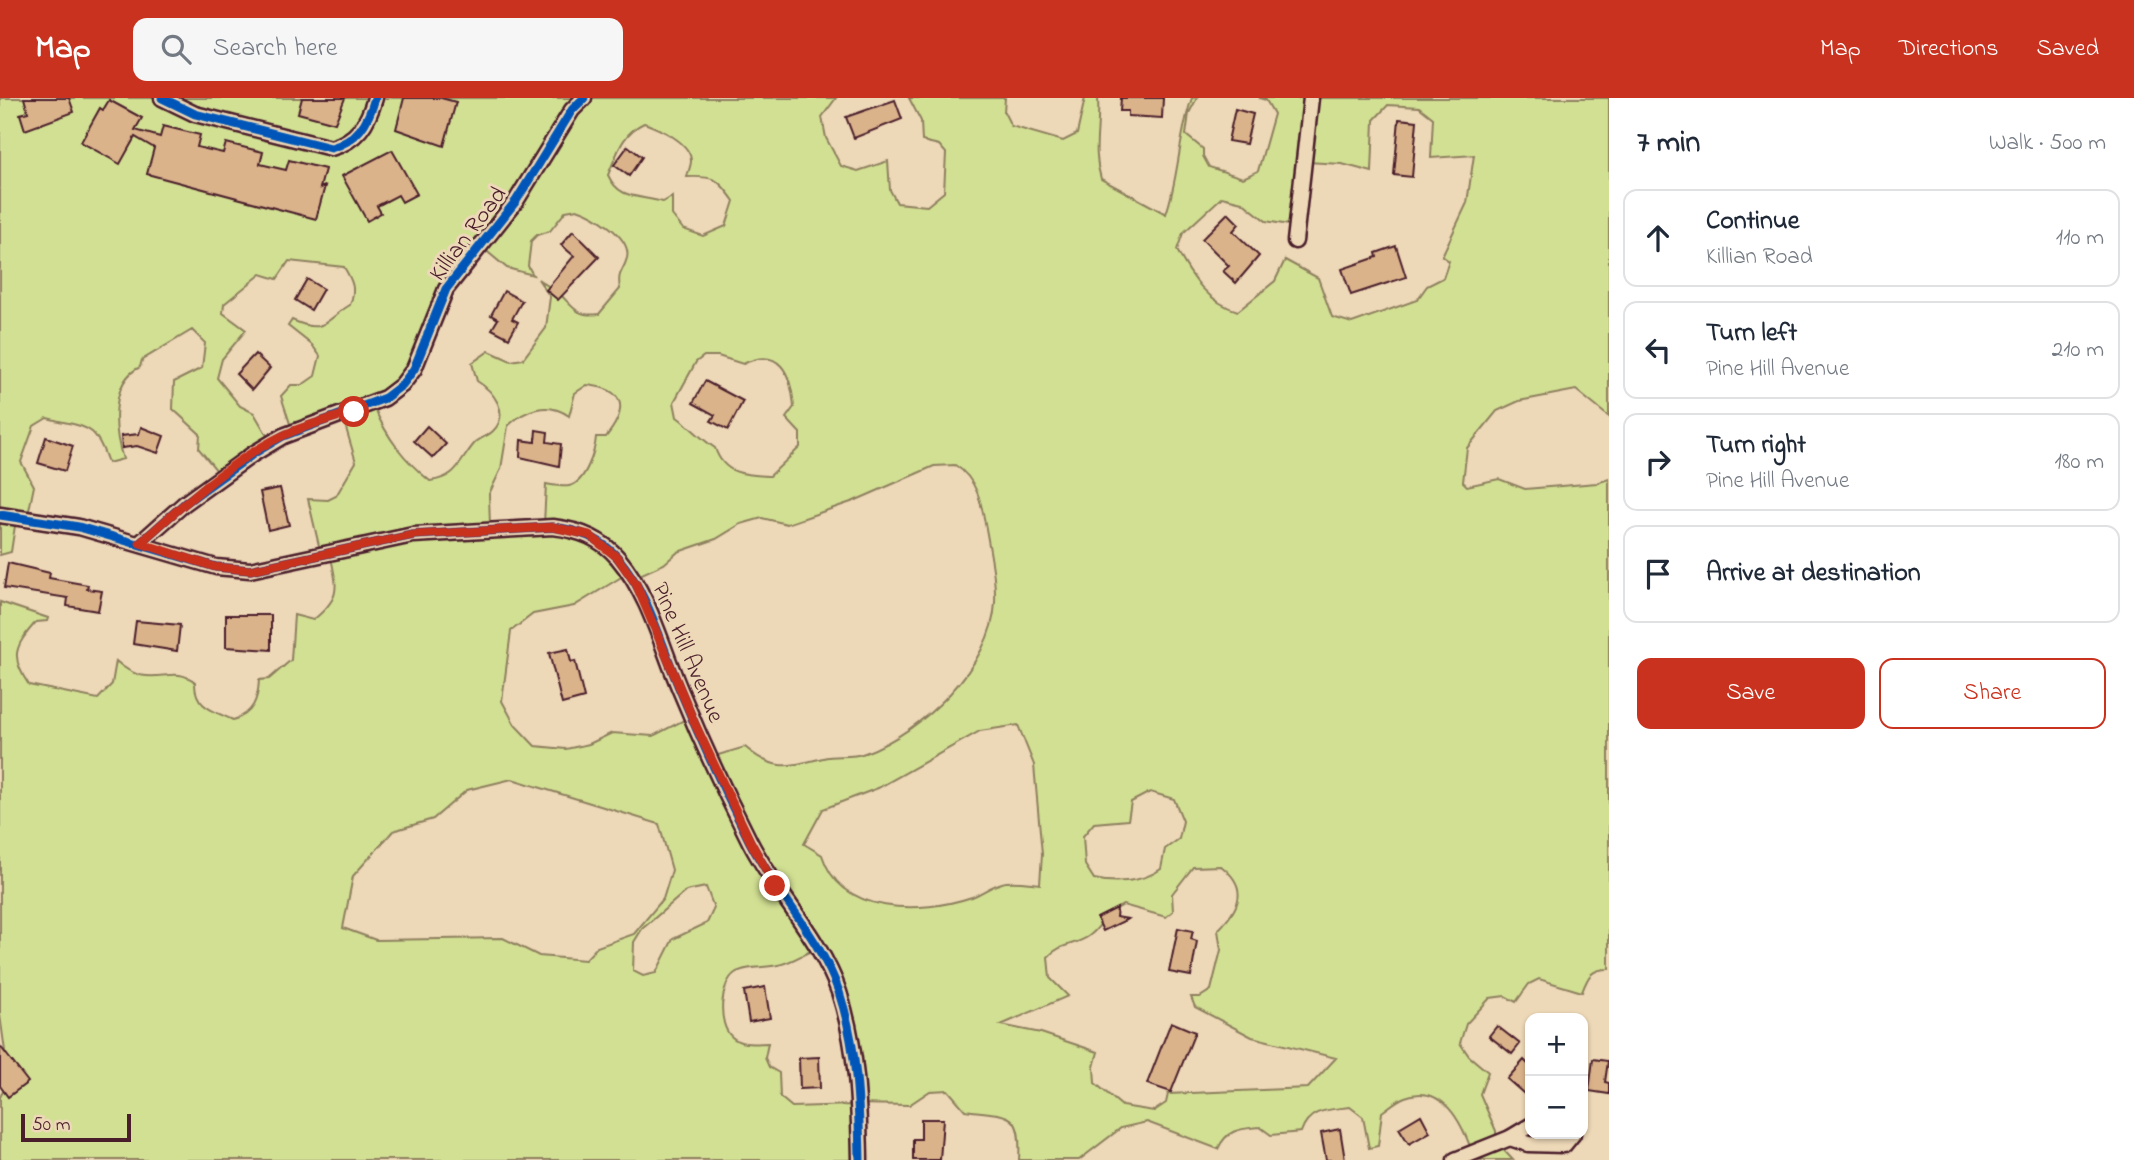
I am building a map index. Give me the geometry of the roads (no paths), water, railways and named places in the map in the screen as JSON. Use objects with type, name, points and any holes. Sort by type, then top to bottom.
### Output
[{"type":"street","points":[[162,98],[195,114],[331,148],[347,143],[360,132],[375,98]]},
{"type":"street","name":"Killian Road","points":[[140,543],[185,503],[253,454],[283,436],[386,398],[402,384],[419,357],[446,289],[516,201],[572,110],[584,98]]},
{"type":"street","points":[[1295,241],[1311,98]]},
{"type":"street","name":"Pine Hill Avenue","points":[[0,515],[79,527],[215,567],[250,570],[413,535],[553,527],[574,529],[602,543],[617,557],[636,584],[680,692],[750,841],[775,886],[816,946],[838,990],[857,1077],[860,1160]]},
{"type":"street","points":[[1455,1160],[1510,1138],[1525,1129]]},
{"type":"street","points":[[1510,1138],[1528,1144],[1564,1144],[1568,1139]]}]
